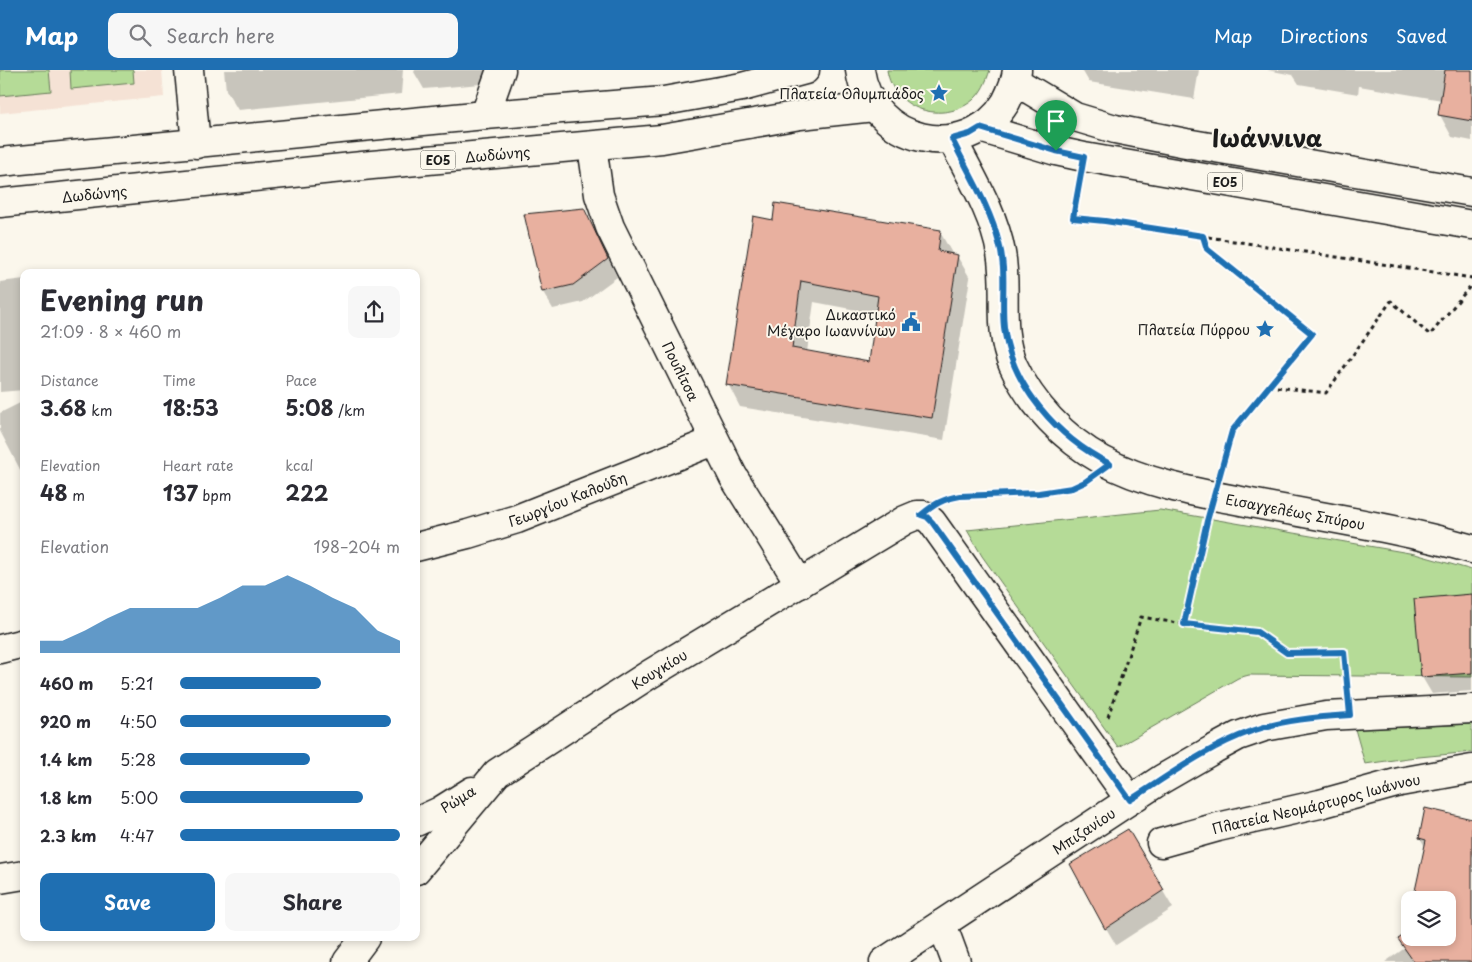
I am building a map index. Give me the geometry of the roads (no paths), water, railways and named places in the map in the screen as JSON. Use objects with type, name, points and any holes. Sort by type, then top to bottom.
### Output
[{"type":"main road","points":[[190,70],[196,144]]},
{"type":"main road","points":[[485,115],[501,70]]},
{"type":"main road","points":[[0,162],[485,115],[637,104],[708,95],[806,70]]},
{"type":"main road","name":"ΕΟ5","points":[[860,70],[863,84],[874,107],[892,125],[927,139],[952,139],[970,134],[993,120],[1010,94],[1016,76],[1075,117],[1115,129],[1196,145],[1472,192]]},
{"type":"main road","name":"Δωδώνης","points":[[0,204],[372,165],[662,139],[800,115],[874,107]]},
{"type":"main road","name":"ΕΟ5","points":[[980,128],[1056,151],[1084,157],[1472,226]]},
{"type":"main road","name":"Εισαγγελέως Σπύρου","points":[[952,139],[987,210],[999,242],[1003,266],[1004,329],[1012,362],[1033,397],[1054,423],[1082,447],[1110,464],[1161,483],[1203,494],[1418,535],[1472,549]]},
{"type":"main road","name":"Πουλίτσα","points":[[592,146],[599,195],[610,227],[714,441],[733,476],[800,584]]},
{"type":"main road","name":"Γεωργίου Καλούδη","points":[[420,545],[468,534],[517,518],[714,441]]},
{"type":"main road","name":"Κουγκίου","points":[[420,865],[498,773],[650,674],[905,520],[926,518],[1130,800]]},
{"type":"main road","points":[[0,649],[20,644]]},
{"type":"main road","name":"Μπιζανίου","points":[[884,962],[1130,800],[1214,748],[1238,736],[1284,722],[1326,716],[1472,709]]},
{"type":"main road","name":"Πλατεία Νεομάρτυρος Ιωάννου","points":[[1160,843],[1227,824],[1320,804],[1400,782],[1472,769]]},
{"type":"main road","name":"Ρώμα","points":[[420,820],[440,811],[498,773]]},
{"type":"main road","points":[[0,878],[20,876]]},
{"type":"main road","points":[[942,924],[956,962]]},
{"type":"main road","points":[[347,962],[363,941]]},
{"type":"place","name":"Πλατεία Ολυμπιάδος","points":[[939,93]]},
{"type":"place","name":"Δικαστικό Μέγαρο Ιωαννίνων","points":[[911,322]]},
{"type":"place","name":"Πλατεία Πύρρου","points":[[1265,329]]},
{"type":"district","name":"Ιωάννινα","points":[[1267,137]]}]
